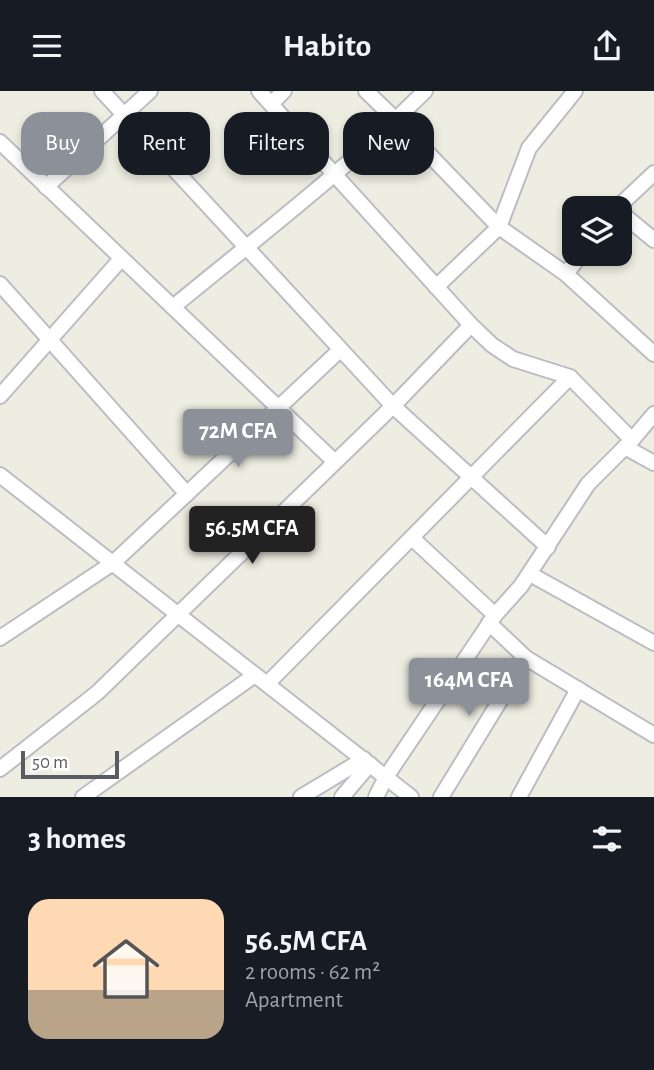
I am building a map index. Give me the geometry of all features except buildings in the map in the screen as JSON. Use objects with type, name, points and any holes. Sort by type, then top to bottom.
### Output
[{"type":"street","points":[[102,91],[121,112]]},
{"type":"street","points":[[127,112],[150,91]]},
{"type":"street","points":[[259,91],[492,345],[513,359],[570,377],[629,444],[654,463]]},
{"type":"street","points":[[271,104],[285,91]]},
{"type":"street","points":[[366,91],[388,112]]},
{"type":"street","points":[[405,112],[425,91]]},
{"type":"street","points":[[436,287],[499,227],[529,148],[576,91]]},
{"type":"street","points":[[46,187],[118,121]]},
{"type":"street","points":[[0,142],[334,461]]},
{"type":"street","points":[[434,159],[499,227],[566,274],[654,354]]},
{"type":"street","points":[[173,307],[343,166]]},
{"type":"street","points":[[632,196],[654,173]]},
{"type":"street","points":[[179,175],[393,406],[548,547]]},
{"type":"street","points":[[632,222],[654,240]]},
{"type":"street","points":[[0,396],[121,259]]},
{"type":"street","points":[[566,274],[572,266]]},
{"type":"street","points":[[0,283],[187,494]]},
{"type":"street","points":[[0,769],[97,693],[393,406],[471,325]]},
{"type":"street","points":[[0,638],[113,563],[340,350]]},
{"type":"street","points":[[83,797],[261,679],[412,538],[570,377]]},
{"type":"street","points":[[376,797],[386,777],[492,619],[530,574],[588,484],[629,444],[654,414]]},
{"type":"street","points":[[0,475],[411,797]]},
{"type":"street","points":[[412,538],[526,657],[654,736]]},
{"type":"street","points":[[530,574],[654,643]]},
{"type":"street","points":[[441,797],[526,657]]},
{"type":"street","points":[[519,797],[578,689]]},
{"type":"street","points":[[301,797],[367,762]]},
{"type":"street","points":[[342,797],[367,762]]}]
